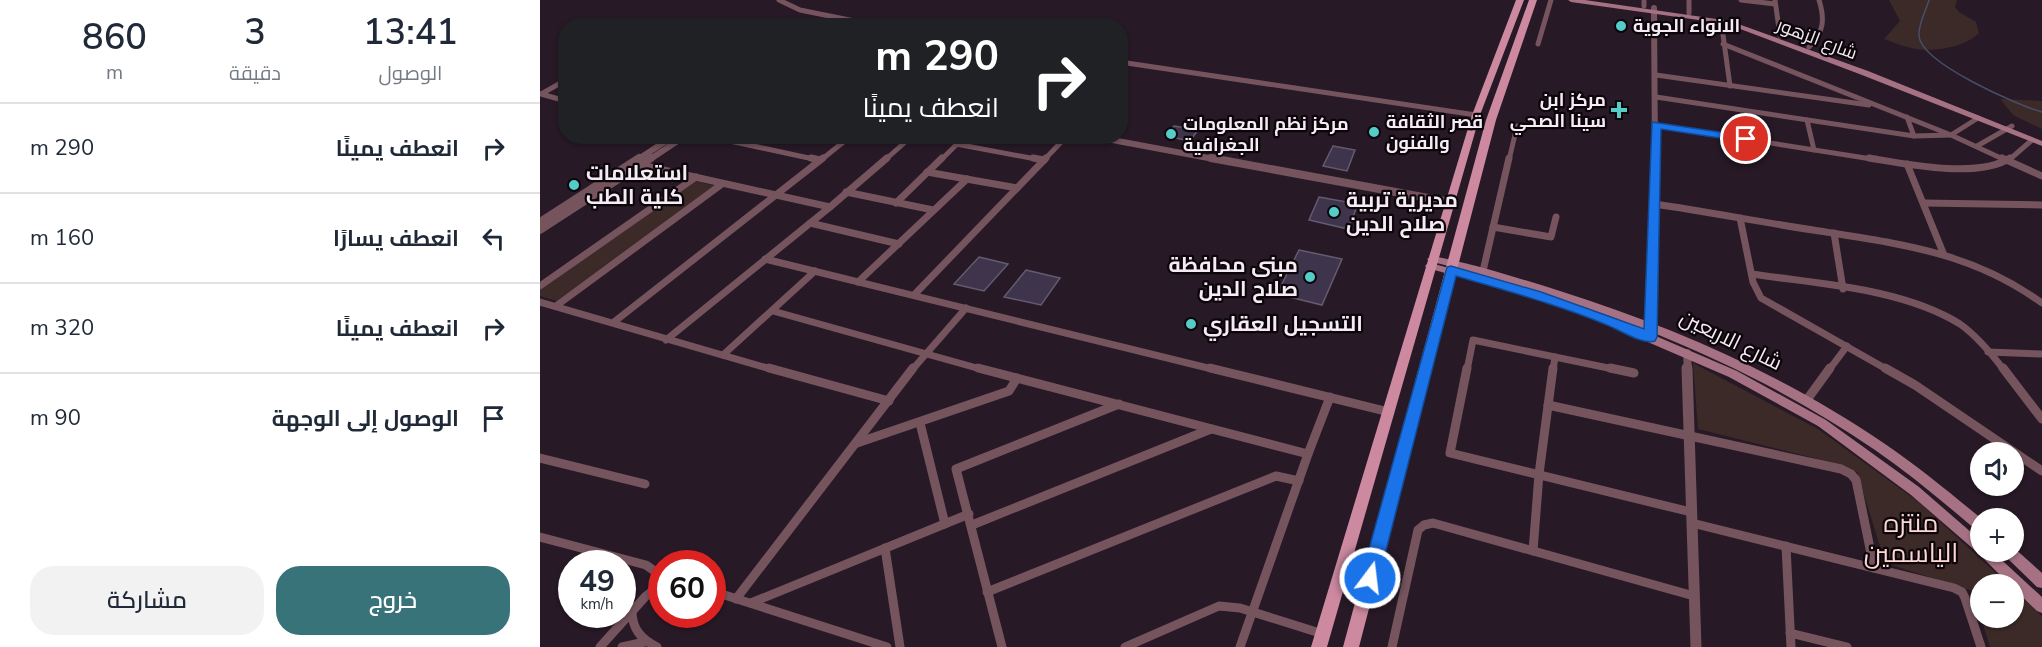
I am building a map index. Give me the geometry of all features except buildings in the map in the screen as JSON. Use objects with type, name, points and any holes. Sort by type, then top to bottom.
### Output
[{"type":"main road","points":[[1321,641],[1476,115],[1520,0]]},
{"type":"main road","points":[[1351,647],[1491,120],[1533,0]]},
{"type":"main road","name":"شارع الزهور","points":[[1571,0],[1721,20],[1978,118],[2042,139]]},
{"type":"main road","name":"شارع الزهور","points":[[1599,0],[1644,3],[1654,10],[1731,19],[1809,47],[2009,128],[2042,144]]},
{"type":"main road","points":[[1431,263],[1452,267],[1603,318],[1651,331],[1688,353],[1733,374],[1822,423],[1915,491],[1970,539]]},
{"type":"main road","name":"شارع الاربعين","points":[[1452,267],[1483,271],[1574,298],[1651,331],[1698,346],[1806,401],[1857,432],[1915,472],[1970,517]]},
{"type":"main road","points":[[1995,562],[2042,606]]},
{"type":"main road","points":[[2021,562],[2042,582]]},
{"type":"street","points":[[778,0],[800,10],[840,18]]},
{"type":"street","points":[[1538,44],[1551,0]]},
{"type":"street","points":[[1689,0],[1689,13]]},
{"type":"street","points":[[1741,0],[1775,2],[1780,36]]},
{"type":"street","points":[[1809,47],[1820,38],[1823,31],[1824,13],[1819,0]]},
{"type":"street","points":[[1651,331],[1656,125],[1654,10]]},
{"type":"street","points":[[1721,20],[1730,86]]},
{"type":"street","points":[[1724,44],[1951,135],[2042,176]]},
{"type":"street","points":[[1128,63],[1476,115]]},
{"type":"street","points":[[1656,75],[1882,107]]},
{"type":"street","points":[[558,84],[541,94],[558,98]]},
{"type":"street","points":[[1656,97],[1914,135],[1951,135],[1978,118]]},
{"type":"street","points":[[1907,117],[1914,135]]},
{"type":"street","points":[[1807,120],[1814,150]]},
{"type":"street","points":[[1656,125],[1907,164],[1974,169],[2008,160],[2032,140]]},
{"type":"street","points":[[1483,271],[1517,126]]},
{"type":"street","points":[[1977,146],[2009,128]]},
{"type":"street","points":[[1128,143],[1450,202]]},
{"type":"street","points":[[540,222],[661,144]]},
{"type":"street","points":[[540,230],[673,144]]},
{"type":"street","points":[[745,144],[820,160]]},
{"type":"street","points":[[615,322],[841,144]]},
{"type":"street","points":[[666,340],[830,207],[903,144]]},
{"type":"street","points":[[896,203],[957,144],[1044,160]]},
{"type":"street","points":[[914,295],[1059,144]]},
{"type":"street","points":[[1907,164],[1944,255]]},
{"type":"street","points":[[641,165],[830,207]]},
{"type":"street","points":[[927,172],[1017,188]]},
{"type":"street","points":[[540,286],[696,177]]},
{"type":"street","points":[[858,282],[967,179]]},
{"type":"street","points":[[556,306],[722,184]]},
{"type":"street","points":[[846,192],[933,210]]},
{"type":"street","points":[[1923,203],[2042,205]]},
{"type":"street","points":[[1655,204],[1834,233],[1944,255],[2005,278],[2042,303]]},
{"type":"street","points":[[548,217],[557,219]]},
{"type":"street","points":[[1493,227],[1551,237],[1556,217]]},
{"type":"street","points":[[1740,218],[1756,291],[1761,298],[1915,386],[2041,470]]},
{"type":"street","points":[[810,223],[899,244]]},
{"type":"street","points":[[1834,233],[1843,289]]},
{"type":"street","points":[[765,259],[1389,412]]},
{"type":"street","points":[[723,356],[815,271]]},
{"type":"street","points":[[1752,274],[1843,289],[1908,303],[1940,314],[1968,331],[2042,419]]},
{"type":"street","points":[[540,302],[615,322],[666,340],[889,401]]},
{"type":"street","points":[[736,599],[924,354],[966,308]]},
{"type":"street","points":[[773,310],[924,354],[1308,454]]},
{"type":"street","points":[[1634,373],[1473,340],[1450,453],[1539,474],[1786,546],[1954,588],[1962,592],[1981,647]]},
{"type":"street","points":[[1806,401],[1847,346]]},
{"type":"street","points":[[1988,352],[2042,354]]},
{"type":"street","points":[[1688,353],[1696,647]]},
{"type":"street","points":[[1533,551],[1539,474],[1555,357]]},
{"type":"street","points":[[857,443],[1010,391],[1017,378]]},
{"type":"street","points":[[1240,647],[1330,397]]},
{"type":"street","points":[[1002,647],[956,469],[1119,405]]},
{"type":"street","points":[[1548,405],[1689,435],[1851,474],[1856,480],[1874,568]]},
{"type":"street","points":[[920,423],[945,524]]},
{"type":"street","points":[[972,525],[1211,429]]},
{"type":"street","points":[[540,458],[645,484]]},
{"type":"street","points":[[987,592],[1276,476],[1299,481]]},
{"type":"street","points":[[751,603],[969,514]]},
{"type":"street","points":[[1392,647],[1418,530],[1433,523],[1694,596]]},
{"type":"street","points":[[540,537],[648,566]]},
{"type":"street","points":[[1786,546],[1791,647]]},
{"type":"street","points":[[885,548],[900,647]]},
{"type":"street","points":[[636,607],[648,596]]},
{"type":"street","points":[[726,596],[887,647]]},
{"type":"street","points":[[1125,647],[1219,606],[1230,606],[1253,612],[1321,641]]},
{"type":"street","points":[[600,647],[617,628]]},
{"type":"street","points":[[634,628],[645,642],[657,647]]},
{"type":"street","points":[[1790,633],[1847,647]]},
{"type":"street","points":[[622,647],[645,642]]},
{"type":"green space","points":[[1889,0],[1957,0],[1955,7],[1976,22],[1979,33],[1956,46],[1928,50],[1911,48],[1884,39],[1900,21]]},
{"type":"green space","points":[[2000,99],[2042,101],[2042,129],[2013,115]]},
{"type":"green space","points":[[695,181],[716,186],[557,301],[540,296],[540,290]]},
{"type":"green space","name":"منتزه الياسمين","points":[[1693,363],[1818,429],[1920,503],[1970,549],[1970,562],[1984,562],[1997,574],[1970,574],[1970,590],[1885,563],[1857,472],[1814,458],[1698,429]]},
{"type":"green space","name":"منتزه الياسمين","points":[[2024,599],[2042,616],[2042,647],[1990,647],[1984,628],[2024,628]]},
{"type":"waterway","points":[[1929,0],[1919,31],[1924,47],[1952,70],[1972,82],[2042,112]]},
{"type":"place","name":"الانواء الجوية","points":[[1621,26]]},
{"type":"place","name":"مركز ابن سينا الصحي","points":[[1619,110]]},
{"type":"place","name":"قصر الثقافة والفنون","points":[[1374,132]]},
{"type":"place","name":"مركز نظم المعلومات الجغرافية","points":[[1171,134]]},
{"type":"place","name":"استعلامات كلية الطب","points":[[574,185]]},
{"type":"place","name":"مديرية تربية صلاح الدين","points":[[1334,212]]},
{"type":"place","name":"مبنى محافظة صلاح الدين","points":[[1310,277]]},
{"type":"place","name":"التسجيل العقاري","points":[[1191,324]]},
{"type":"route","points":[[1370,578],[1451,270],[1536,295],[1650,337],[1656,125],[1746,139]]}]
